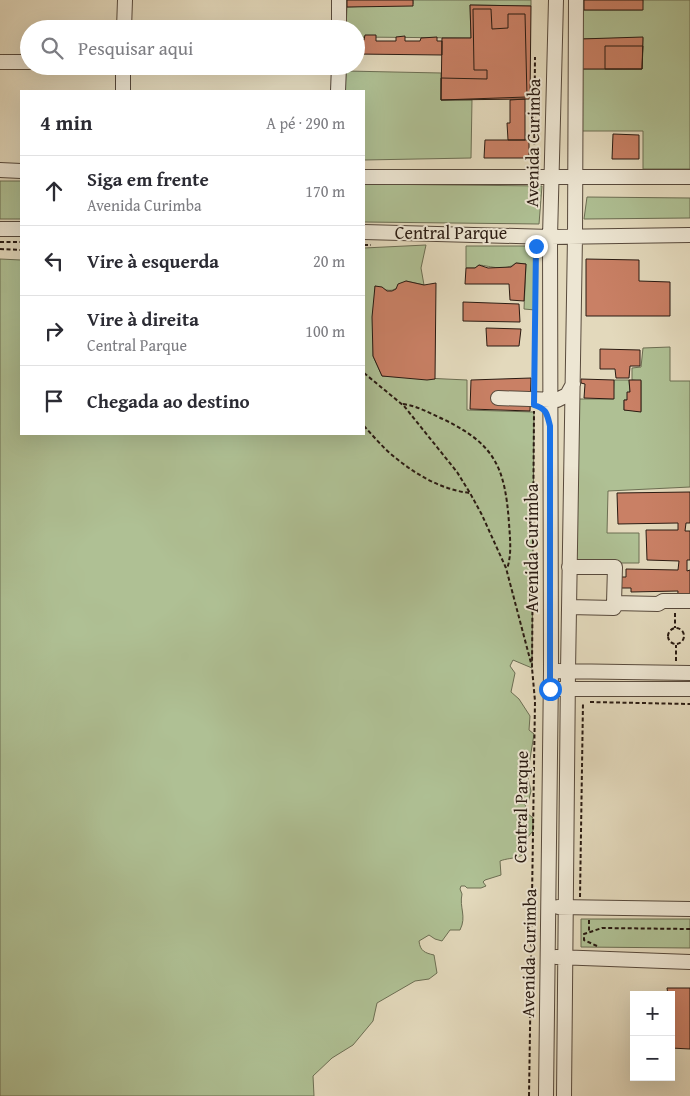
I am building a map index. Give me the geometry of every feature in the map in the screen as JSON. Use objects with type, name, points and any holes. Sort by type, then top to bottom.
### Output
[{"type":"street","points":[[124,0],[124,20]]},
{"type":"street","points":[[339,20],[340,0]]},
{"type":"street","name":"Avenida Curimba","points":[[546,1096],[551,671],[550,177],[556,0]]},
{"type":"street","name":"Avenida Curimba","points":[[564,1096],[567,688],[575,236],[576,0]]},
{"type":"street","points":[[0,62],[20,62]]},
{"type":"street","points":[[123,75],[123,90]]},
{"type":"street","points":[[338,90],[339,75]]},
{"type":"street","points":[[0,170],[20,171]]},
{"type":"street","points":[[365,177],[690,177]]},
{"type":"street","points":[[0,229],[20,229]]},
{"type":"street","points":[[365,232],[550,236],[690,235]]},
{"type":"street","points":[[498,401],[534,402],[557,400],[566,395],[572,384]]},
{"type":"street","points":[[534,402],[546,411],[550,426]]},
{"type":"street","points":[[569,607],[614,608],[614,567],[570,567]]},
{"type":"street","points":[[614,603],[658,604],[663,601],[690,601]]},
{"type":"street","points":[[551,671],[690,673]]},
{"type":"street","points":[[550,689],[690,689]]},
{"type":"street","points":[[548,907],[690,909]]},
{"type":"street","points":[[548,958],[690,962]]},
{"type":"path","points":[[534,169],[535,57]]},
{"type":"path","points":[[0,242],[20,242]]},
{"type":"path","name":"Central Parque","points":[[365,245],[373,245]]},
{"type":"path","name":"Central Parque","points":[[529,1096],[535,701],[532,668],[536,246]]},
{"type":"path","points":[[0,250],[20,250]]},
{"type":"path","name":"Central Parque","points":[[365,374],[401,404],[457,472],[470,493],[507,571],[532,668]]},
{"type":"path","points":[[401,404],[421,408],[460,427],[483,444],[495,458],[501,474],[509,516],[510,561],[507,571]]},
{"type":"path","points":[[365,427],[396,459],[431,482],[452,491],[470,493]]},
{"type":"path","points":[[675,608],[675,628]]},
{"type":"path","points":[[675,628],[670,631],[668,636],[669,641],[676,645]]},
{"type":"path","points":[[675,628],[683,631],[685,636],[681,643],[676,645]]},
{"type":"path","points":[[676,645],[676,664]]},
{"type":"path","points":[[580,900],[582,702],[690,704]]},
{"type":"path","points":[[600,950],[596,944],[584,940],[584,934],[602,928],[690,929]]},
{"type":"green space","points":[[413,0],[531,0],[531,6],[470,5],[471,38],[365,37],[365,20],[346,20],[347,7],[413,4]]},
{"type":"green space","points":[[643,0],[690,0],[690,169],[643,169],[643,131],[580,131],[579,69],[642,69],[643,38],[580,39],[580,10],[642,10]]},
{"type":"green space","points":[[365,71],[441,73],[441,100],[472,100],[471,158],[365,160],[365,90],[345,90],[346,75],[365,75]]},
{"type":"green space","points":[[0,181],[20,181],[20,219],[0,219]]},
{"type":"green space","points":[[365,184],[542,186],[539,224],[365,222]]},
{"type":"green space","points":[[587,197],[690,198],[690,218],[584,219]]},
{"type":"green space","points":[[426,245],[421,268],[424,285],[406,281],[391,290],[375,286],[373,356],[382,376],[467,380],[467,410],[534,412],[532,668],[513,660],[510,666],[515,673],[511,692],[519,699],[530,716],[529,730],[534,734],[529,765],[531,772],[528,778],[531,791],[528,803],[525,804],[527,813],[533,818],[533,831],[526,839],[526,851],[519,856],[500,861],[501,875],[485,880],[483,882],[486,886],[467,888],[461,886],[463,920],[460,930],[450,930],[442,941],[429,935],[419,941],[423,951],[434,955],[437,973],[429,979],[415,981],[377,1003],[373,1021],[353,1045],[332,1058],[313,1076],[314,1096],[0,1096],[0,259],[20,260],[20,435],[365,435],[365,248]]},
{"type":"green space","points":[[466,246],[536,246],[535,310],[524,309],[526,264],[516,263],[503,268],[479,265],[475,268],[466,268]]},
{"type":"green space","points":[[670,347],[670,381],[690,381],[690,487],[608,491],[607,533],[639,533],[639,563],[575,563],[578,399],[613,399],[614,380],[629,380],[630,392],[627,400],[624,400],[624,410],[641,411],[641,381],[632,380],[632,368],[641,367],[643,348]]},
{"type":"green space","points":[[581,919],[690,919],[690,948],[581,947]]},
{"type":"building","points":[[347,0],[413,0],[413,6],[347,7]]},
{"type":"building","points":[[584,0],[643,0],[643,10],[584,10]]},
{"type":"building","points":[[470,5],[531,6],[530,99],[441,100],[442,38],[471,38]]},
{"type":"building","points":[[473,9],[491,9],[492,29],[508,28],[508,14],[525,14],[527,97],[441,100],[441,78],[487,79],[487,70],[474,70]]},
{"type":"building","points":[[365,35],[376,35],[376,41],[396,41],[396,37],[405,36],[405,41],[420,41],[421,38],[437,37],[437,41],[442,41],[442,55],[365,54]]},
{"type":"building","points":[[643,37],[642,69],[579,69],[580,39]]},
{"type":"building","points":[[605,46],[643,46],[642,69],[605,69]]},
{"type":"building","points":[[525,99],[525,140],[508,140],[507,123],[510,123],[510,100]]},
{"type":"building","points":[[613,134],[639,135],[639,159],[612,159]]},
{"type":"building","points":[[485,140],[529,140],[529,158],[484,158]]},
{"type":"building","points":[[586,259],[639,260],[639,281],[670,282],[670,316],[586,316]]},
{"type":"building","points":[[516,263],[526,264],[524,301],[510,300],[509,284],[465,284],[466,268],[475,268],[479,265],[488,268],[511,267]]},
{"type":"building","points":[[406,281],[424,285],[436,283],[435,379],[382,376],[373,356],[372,317],[375,286],[392,291],[396,289],[398,284]]},
{"type":"building","points":[[463,302],[519,304],[520,322],[463,321]]},
{"type":"building","points":[[486,328],[521,329],[519,346],[487,346]]},
{"type":"building","points":[[600,349],[640,350],[640,366],[630,366],[629,378],[616,378],[615,369],[600,369]]},
{"type":"building","points":[[531,378],[530,411],[470,409],[471,380]]},
{"type":"building","points":[[581,379],[614,380],[614,399],[584,398],[585,384],[581,383]]},
{"type":"building","points":[[629,380],[641,380],[641,412],[624,410],[624,400],[627,400],[627,392],[630,392]]},
{"type":"building","points":[[690,492],[690,523],[686,523],[685,531],[690,531],[690,560],[687,560],[687,571],[690,570],[690,606],[677,606],[678,591],[631,592],[631,588],[618,588],[618,577],[626,577],[626,569],[678,570],[679,561],[647,560],[646,530],[678,530],[678,523],[618,524],[617,493]]},
{"type":"building","points":[[667,988],[690,988],[690,1049],[675,1048],[675,991],[667,991]]},
{"type":"route","points":[[536,246],[534,405],[542,407],[546,411],[550,426],[550,689]]}]
